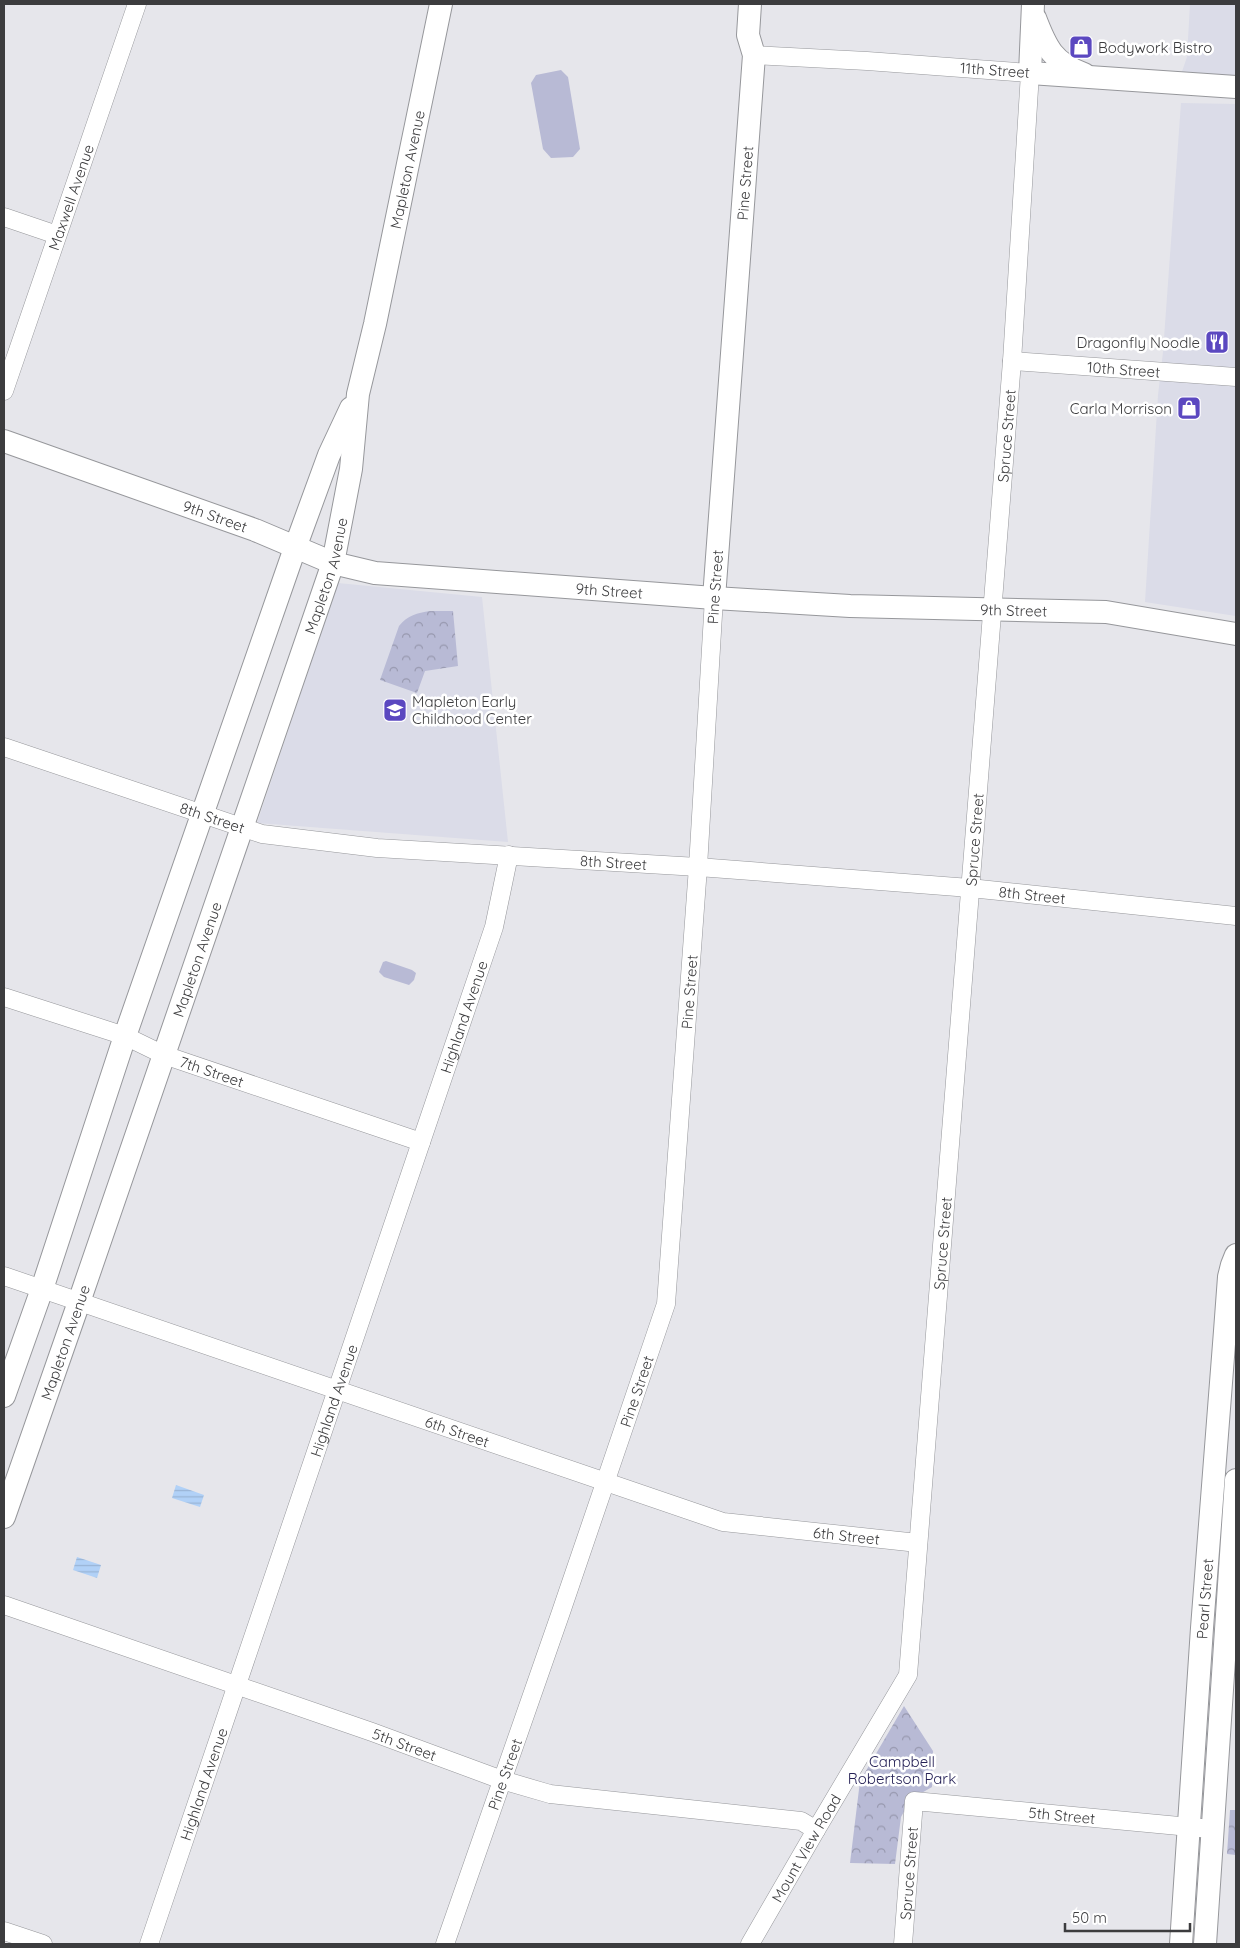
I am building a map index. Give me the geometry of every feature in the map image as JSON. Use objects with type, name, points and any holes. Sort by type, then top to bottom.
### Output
[{"type":"street","name":"Maxwell Avenue","points":[[4,391],[137,4]]},
{"type":"street","name":"Mapleton Avenue","points":[[4,1517],[80,1302],[333,563],[343,519],[351,469],[358,394],[375,324],[441,4]]},
{"type":"street","name":"Pine Street","points":[[445,1944],[666,1304],[698,867],[714,598],[754,55],[748,35],[750,4]]},
{"type":"street","points":[[1033,7],[1043,39],[1053,56],[1063,65],[1075,71],[1102,78]]},
{"type":"street","name":"Spruce Street","points":[[908,1675],[1012,361],[1033,7]]},
{"type":"street","name":"11th Street","points":[[754,55],[867,60],[1236,87]]},
{"type":"street","points":[[4,217],[57,235]]},
{"type":"street","name":"10th Street","points":[[1012,361],[1236,377]]},
{"type":"street","name":"Mapleton Avenue","points":[[4,1396],[42,1289],[125,1036],[295,548],[329,455],[358,394]]},
{"type":"street","name":"9th Street","points":[[4,441],[255,530],[295,548],[350,568],[403,576],[850,606],[1106,612],[1236,634]]},
{"type":"street","name":"8th Street","points":[[4,747],[262,834],[377,848],[698,867],[970,888],[1236,916]]},
{"type":"street","name":"Highland Avenue","points":[[149,1944],[494,927],[510,855]]},
{"type":"street","name":"7th Street","points":[[4,997],[125,1036],[164,1054],[421,1142]]},
{"type":"street","name":"Pearl Street","points":[[1205,1944],[1200,1828],[1209,1540],[1229,1277],[1236,1255]]},
{"type":"street","name":"6th Street","points":[[4,1276],[723,1522],[918,1543]]},
{"type":"street","name":"Pearl Street","points":[[1181,1944],[1200,1828],[1234,1542],[1236,1480]]},
{"type":"street","points":[[1209,1540],[1234,1542]]},
{"type":"street","name":"5th Street","points":[[4,1605],[372,1732],[502,1780],[550,1794],[801,1821],[816,1830]]},
{"type":"street","name":"Mount View Road","points":[[750,1944],[908,1675]]},
{"type":"street","name":"Spruce Street","points":[[903,1944],[914,1801]]},
{"type":"street","name":"5th Street","points":[[914,1801],[1200,1828]]},
{"type":"street","points":[[4,1931],[43,1944]]},
{"type":"shaded area","points":[[1190,4],[1236,4],[1236,87],[1178,83],[1187,57]]},
{"type":"shaded area","points":[[1181,103],[1236,104],[1236,616],[1145,602],[1158,395],[1163,352]]},
{"type":"shaded area","name":"Mapleton Early Childhood Center","points":[[338,583],[482,597],[508,842],[257,823]]},
{"type":"shaded area","points":[[176,1485],[204,1495],[200,1507],[172,1498]]},
{"type":"shaded area","points":[[77,1557],[101,1565],[97,1578],[73,1570]]},
{"type":"green space","points":[[561,70],[568,77],[580,149],[573,157],[551,158],[543,149],[531,83],[536,75]]},
{"type":"green space","points":[[430,611],[453,611],[458,666],[425,671],[417,693],[380,680],[399,626],[413,615]]},
{"type":"green space","points":[[386,961],[412,970],[416,973],[414,980],[409,985],[384,977],[379,972],[383,962]]},
{"type":"green space","name":"Campbell Robertson Park","points":[[904,1706],[933,1751],[932,1787],[911,1799],[901,1817],[895,1864],[850,1863],[860,1781]]},
{"type":"green space","points":[[1230,1810],[1236,1810],[1236,1855],[1227,1854]]},
{"type":"place","name":"Bodywork Bistro","points":[[1081,47]]},
{"type":"place","name":"Dragonfly Noodle","points":[[1217,342]]},
{"type":"place","name":"Carla Morrison","points":[[1189,408]]},
{"type":"place","name":"Mapleton Early Childhood Center","points":[[395,710]]}]
